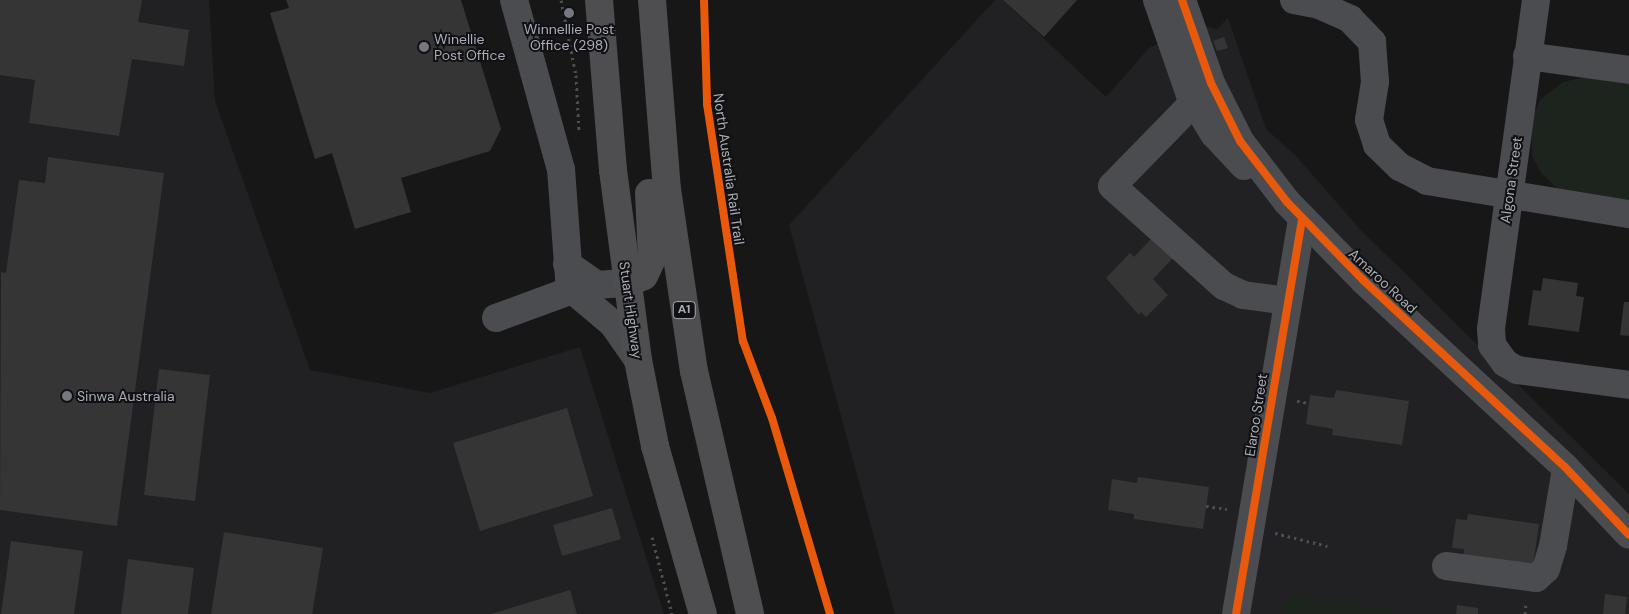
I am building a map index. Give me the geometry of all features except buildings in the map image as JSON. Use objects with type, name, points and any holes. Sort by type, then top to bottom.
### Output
[{"type":"highway","name":"Stuart Highway","points":[[599,0],[613,170],[638,360],[655,446],[703,614]]},
{"type":"highway","points":[[628,283],[644,276],[654,252],[638,60],[652,1]]},
{"type":"highway","name":"A1","points":[[652,1],[666,189],[694,371],[750,614]]},
{"type":"street","points":[[514,0],[561,169],[567,263],[575,289],[614,324],[638,360]]},
{"type":"street","points":[[1294,0],[1319,5],[1350,19],[1372,42],[1375,82],[1369,120],[1377,145],[1400,167],[1427,181],[1509,197],[1629,214]]},
{"type":"street","name":"Algona Street","points":[[1536,0],[1491,329],[1492,346],[1500,358],[1525,372],[1629,385]]},
{"type":"street","points":[[1171,13],[1194,102],[1226,148],[1294,211]]},
{"type":"street","name":"Amaroo Road","points":[[1171,13],[1240,141],[1294,211],[1566,469],[1629,536]]},
{"type":"street","points":[[1528,56],[1629,70]]},
{"type":"street","points":[[1194,102],[1112,186],[1224,286],[1243,295],[1287,301]]},
{"type":"street","name":"Elaroo Street","points":[[1236,614],[1287,301],[1294,211]]},
{"type":"street","points":[[567,263],[597,285],[628,283]]},
{"type":"street","points":[[496,318],[575,289]]},
{"type":"street","points":[[1446,566],[1536,578],[1546,569],[1553,546],[1566,469]]},
{"type":"path","points":[[1251,522],[1290,538],[1327,546]]},
{"type":"shaded area","points":[[0,0],[209,0],[215,101],[310,370],[430,393],[580,347],[664,614],[0,614]]},
{"type":"shaded area","points":[[995,0],[1003,0],[1106,97],[1150,47],[1204,26],[1217,29],[1228,18],[1266,129],[1297,157],[1359,228],[1629,494],[1629,614],[895,614],[789,225]]},
{"type":"shaded area","points":[[1585,77],[1629,81],[1629,203],[1558,189],[1541,173],[1532,156],[1531,119],[1541,99],[1563,82]]},
{"type":"shaded area","points":[[1286,595],[1394,610],[1393,614],[1284,614]]},
{"type":"cycle path","name":"North Australia Rail Trail","points":[[704,0],[707,104],[743,341],[772,418],[830,614]]},
{"type":"cycle path","points":[[1182,0],[1211,83],[1240,141],[1287,202],[1363,280],[1565,467],[1629,535]]},
{"type":"cycle path","points":[[1236,614],[1302,220]]},
{"type":"place","name":"Winnellie Post Office (298)","points":[[569,13]]},
{"type":"place","name":"Winellie Post Office","points":[[424,47]]},
{"type":"place","name":"Sinwa Australia","points":[[67,396]]}]
